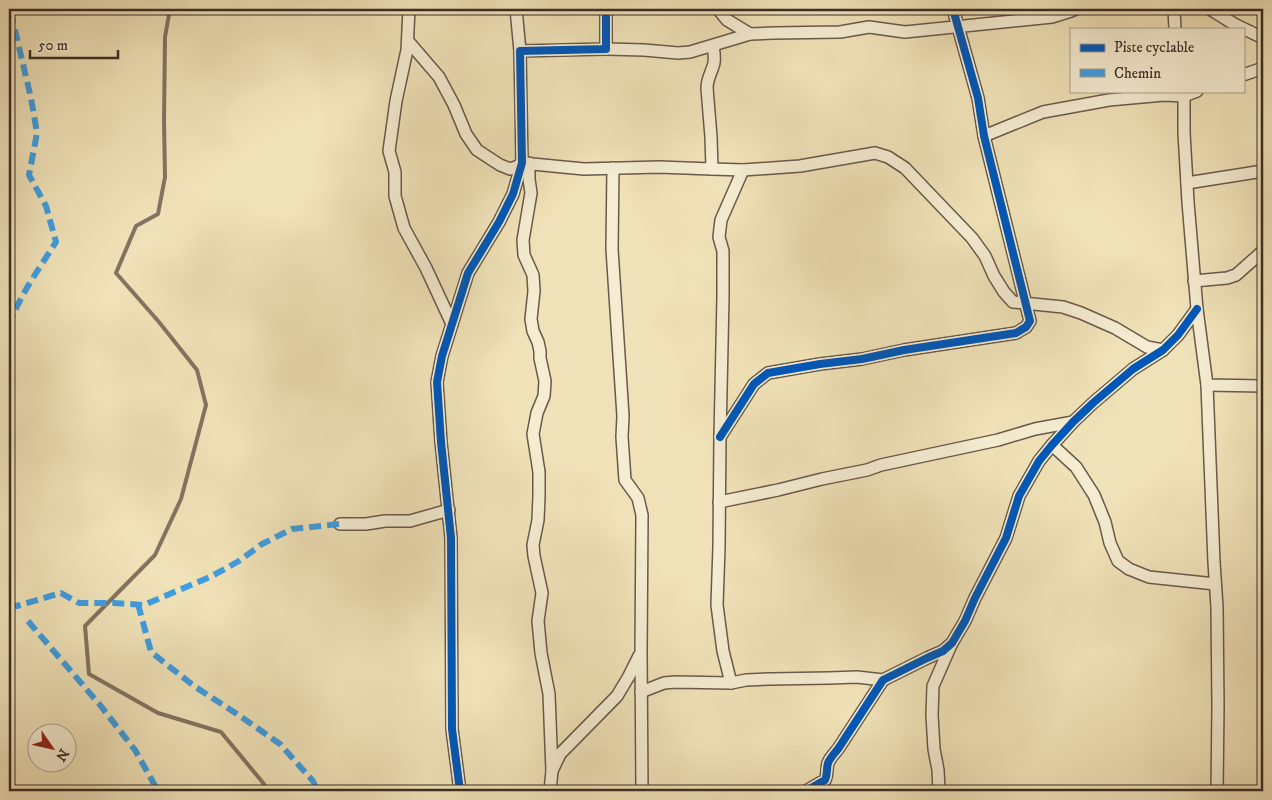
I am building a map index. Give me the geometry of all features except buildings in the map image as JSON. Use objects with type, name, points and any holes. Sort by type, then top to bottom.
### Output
[{"type":"street","points":[[409,9],[407,50],[396,101],[389,151],[394,172],[395,196],[404,228],[426,268],[452,324]]},
{"type":"street","points":[[516,9],[520,51],[525,163],[531,193],[523,240],[524,255],[533,275],[534,291],[530,319],[538,342],[545,381],[544,396],[537,413],[533,434],[539,472],[538,520],[533,545],[542,592],[538,620],[541,654],[548,694],[552,771],[550,791]]},
{"type":"street","points":[[606,9],[606,49]]},
{"type":"street","points":[[718,9],[727,20],[750,34]]},
{"type":"street","points":[[720,437],[754,384],[768,372],[862,359],[904,350],[1016,333],[1026,327],[1030,321],[984,136],[978,98],[953,9]]},
{"type":"street","points":[[520,51],[606,49],[678,53],[713,46],[750,34],[840,32],[869,27],[905,32],[1052,17],[1072,12],[1076,9]]},
{"type":"street","points":[[1174,9],[1174,28]]},
{"type":"street","points":[[1210,9],[1242,28]]},
{"type":"street","points":[[1244,29],[1263,38]]},
{"type":"street","points":[[408,41],[439,77],[454,105],[466,134],[477,150],[500,165],[510,169],[525,163],[584,169],[660,167],[743,170],[800,166],[875,153],[888,156],[905,168],[972,238],[985,256],[1004,292],[1013,302],[1063,307],[1115,328],[1146,347],[1163,350]]},
{"type":"street","points":[[712,170],[707,80],[715,60],[713,46]]},
{"type":"street","points":[[1244,75],[1263,68]]},
{"type":"street","points":[[984,136],[1043,112],[1070,106],[1109,100],[1184,94],[1184,133],[1194,282],[1207,385],[1214,562],[1218,607],[1217,791]]},
{"type":"street","points":[[460,791],[452,729],[452,538],[437,382],[442,356],[468,273],[499,222],[513,194],[525,163]]},
{"type":"street","points":[[613,168],[612,249],[623,416],[622,437],[626,480],[638,498],[642,515],[642,791]]},
{"type":"street","points":[[731,683],[723,651],[717,605],[723,251],[719,237],[722,220],[743,170]]},
{"type":"street","points":[[1187,183],[1263,171]]},
{"type":"street","points":[[1194,282],[1236,275],[1263,251]]},
{"type":"street","points":[[1251,263],[1263,260]]},
{"type":"street","points":[[938,791],[938,770],[934,749],[932,715],[933,686],[952,643],[1006,538],[1019,496],[1039,461],[1073,422],[1133,369],[1163,350],[1178,335],[1197,309]]},
{"type":"street","points":[[1207,385],[1263,386]]},
{"type":"street","points":[[720,502],[998,440],[1035,429],[1073,422]]},
{"type":"street","points":[[1052,445],[1076,467],[1094,495],[1118,561],[1129,569],[1149,577],[1216,584]]},
{"type":"street","points":[[340,524],[410,521],[449,510]]},
{"type":"street","points":[[806,791],[825,780],[830,758],[838,749],[883,680],[943,651],[952,643]]},
{"type":"street","points":[[552,771],[560,754],[617,696],[641,652]]},
{"type":"street","points":[[641,692],[664,683],[675,682],[731,683],[770,679],[829,678],[883,680]]},
{"type":"waterway","points":[[170,9],[165,37],[165,177],[158,214],[136,226],[116,273],[159,322],[197,370],[206,405],[181,499],[155,555],[85,626],[89,674],[158,713],[221,732],[264,784],[266,791]]},
{"type":"marked path","points":[[9,326],[24,293],[56,242],[46,206],[29,175],[37,133],[31,98],[10,9]]},
{"type":"marked path","points":[[9,604],[17,606],[61,593],[79,603],[144,605],[212,576],[239,561],[262,544],[292,529],[340,524]]},
{"type":"marked path","points":[[138,604],[151,652],[194,686],[280,744],[313,781],[317,791]]},
{"type":"marked path","points":[[28,621],[100,705],[135,750],[158,791]]},
{"type":"cycle path","points":[[460,791],[452,729],[451,538],[437,382],[442,356],[468,273],[499,222],[513,194],[522,163],[520,51],[606,49],[606,9]]},
{"type":"cycle path","points":[[720,437],[754,384],[768,373],[1016,333],[1026,327],[1030,321],[984,136],[978,98],[953,9]]},
{"type":"cycle path","points":[[806,791],[825,780],[830,759],[883,680],[943,651],[952,643],[1006,538],[1019,496],[1039,461],[1073,422],[1093,403],[1133,369],[1163,350],[1178,335],[1197,309]]}]
